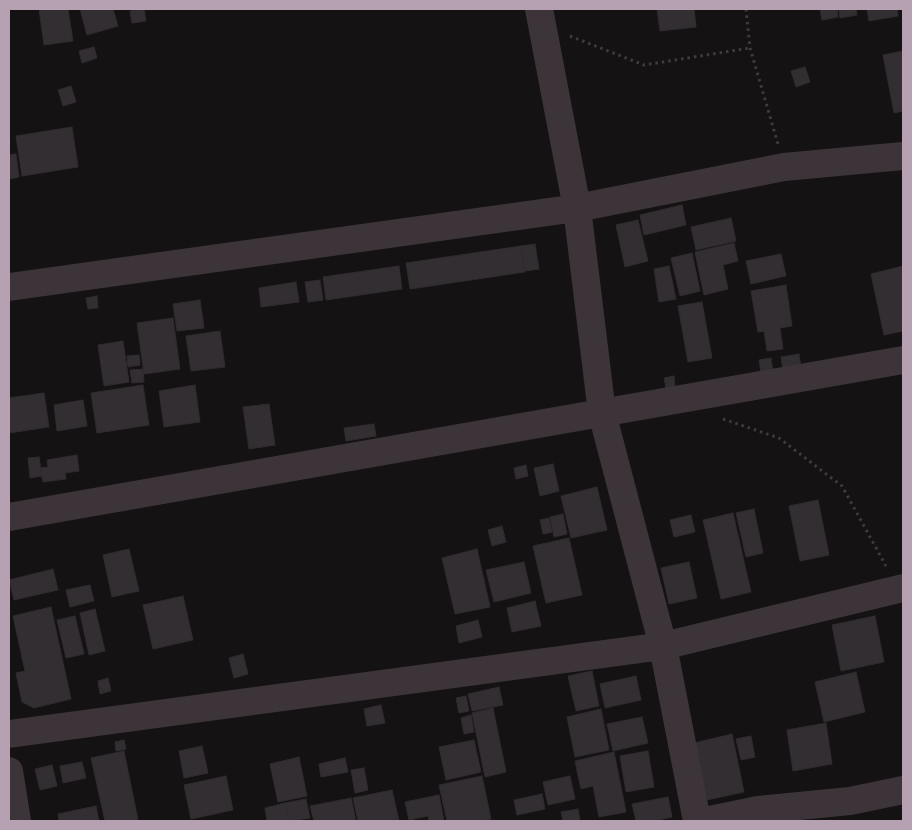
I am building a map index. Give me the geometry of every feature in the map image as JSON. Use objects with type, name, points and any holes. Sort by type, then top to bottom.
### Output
[{"type":"street","points":[[540,17],[577,208],[602,413],[663,646],[697,821]]},
{"type":"street","points":[[9,287],[577,208],[784,167],[903,156]]},
{"type":"street","points":[[9,517],[903,360]]},
{"type":"street","points":[[9,734],[663,646],[901,588]]},
{"type":"street","points":[[9,772],[17,821]]},
{"type":"street","points":[[705,821],[758,810],[850,801],[903,790]]},
{"type":"path","points":[[746,9],[750,48],[784,167]]},
{"type":"path","points":[[540,17],[644,65],[750,48]]},
{"type":"path","points":[[722,418],[779,438],[842,486],[901,588]]},
{"type":"building","points":[[39,9],[68,9],[73,41],[44,45]]},
{"type":"building","points":[[80,9],[113,9],[118,26],[87,35]]},
{"type":"building","points":[[144,9],[146,21],[132,23],[130,11]]},
{"type":"building","points":[[657,9],[694,9],[696,27],[660,31]]},
{"type":"building","points":[[820,9],[837,9],[838,17],[822,20]]},
{"type":"building","points":[[839,9],[856,9],[857,15],[840,18]]},
{"type":"building","points":[[867,9],[897,9],[898,16],[869,21]]},
{"type":"building","points":[[94,47],[97,58],[82,63],[79,51]]},
{"type":"building","points":[[903,51],[903,111],[894,113],[883,55]]},
{"type":"building","points":[[805,67],[810,82],[796,87],[791,71]]},
{"type":"building","points":[[71,86],[76,102],[63,106],[58,90]]},
{"type":"building","points":[[72,127],[78,167],[22,176],[16,136]]},
{"type":"building","points":[[16,154],[19,177],[9,179],[9,155]]},
{"type":"building","points":[[682,205],[686,225],[644,235],[640,215]]},
{"type":"building","points":[[731,218],[736,241],[696,250],[691,227]]},
{"type":"building","points":[[638,220],[648,261],[625,267],[616,225]]},
{"type":"building","points":[[734,243],[738,261],[723,265],[728,289],[704,295],[695,252]]},
{"type":"building","points":[[535,244],[539,269],[525,271],[521,246]]},
{"type":"building","points":[[521,246],[525,272],[410,289],[406,263]]},
{"type":"building","points":[[692,253],[700,291],[680,296],[671,258]]},
{"type":"building","points":[[781,254],[786,276],[751,284],[746,261]]},
{"type":"building","points":[[399,266],[402,289],[326,300],[323,277]]},
{"type":"building","points":[[669,266],[676,299],[659,302],[654,269]]},
{"type":"building","points":[[903,266],[903,331],[884,335],[871,274]]},
{"type":"building","points":[[320,280],[323,300],[308,302],[305,282]]},
{"type":"building","points":[[296,282],[299,302],[261,307],[259,288]]},
{"type":"building","points":[[786,285],[792,326],[780,328],[783,349],[767,351],[764,331],[758,332],[751,291]]},
{"type":"building","points":[[97,296],[98,308],[88,309],[86,298]]},
{"type":"building","points":[[200,300],[204,328],[177,331],[173,304]]},
{"type":"building","points":[[702,302],[712,358],[688,362],[678,306]]},
{"type":"building","points":[[173,318],[180,369],[144,374],[137,323]]},
{"type":"building","points":[[220,331],[225,367],[191,371],[186,336]]},
{"type":"building","points":[[123,341],[129,382],[104,386],[98,345]]},
{"type":"building","points":[[799,354],[801,368],[783,370],[781,357]]},
{"type":"building","points":[[139,355],[140,365],[128,367],[127,356]]},
{"type":"building","points":[[771,358],[773,372],[761,373],[759,360]]},
{"type":"building","points":[[143,369],[144,382],[132,383],[130,370]]},
{"type":"building","points":[[674,376],[675,387],[666,388],[664,378]]},
{"type":"building","points":[[143,385],[149,425],[97,433],[91,393]]},
{"type":"building","points":[[195,385],[200,422],[164,427],[159,391]]},
{"type":"building","points":[[44,393],[49,427],[9,433],[9,398]]},
{"type":"building","points":[[83,400],[87,426],[57,431],[54,405]]},
{"type":"building","points":[[269,404],[275,445],[249,449],[243,407]]},
{"type":"building","points":[[374,424],[376,436],[346,441],[344,428]]},
{"type":"building","points":[[77,455],[79,471],[65,473],[66,479],[43,482],[40,468],[48,467],[47,460]]},
{"type":"building","points":[[39,457],[42,476],[30,478],[28,458]]},
{"type":"building","points":[[553,464],[559,491],[540,496],[534,468]]},
{"type":"building","points":[[526,465],[528,476],[516,479],[514,468]]},
{"type":"building","points":[[597,487],[607,530],[571,538],[561,496]]},
{"type":"building","points":[[818,500],[829,555],[800,561],[789,506]]},
{"type":"building","points":[[754,509],[763,553],[746,557],[736,513]]},
{"type":"building","points":[[733,513],[751,592],[721,599],[703,520]]},
{"type":"building","points":[[563,514],[567,534],[554,537],[550,517]]},
{"type":"building","points":[[691,515],[695,532],[674,537],[670,520]]},
{"type":"building","points":[[549,518],[552,532],[543,534],[540,520]]},
{"type":"building","points":[[502,526],[506,542],[492,546],[488,530]]},
{"type":"building","points":[[569,538],[582,595],[546,603],[533,546]]},
{"type":"building","points":[[129,549],[139,591],[112,597],[103,555]]},
{"type":"building","points":[[477,549],[490,607],[455,614],[442,558]]},
{"type":"building","points":[[524,562],[531,593],[494,602],[486,570]]},
{"type":"building","points":[[689,562],[697,598],[669,604],[661,568]]},
{"type":"building","points":[[53,569],[58,590],[14,600],[9,580]]},
{"type":"building","points":[[90,585],[94,601],[70,607],[66,590]]},
{"type":"building","points":[[183,596],[193,640],[153,649],[143,605]]},
{"type":"building","points":[[535,601],[541,626],[512,632],[507,608]]},
{"type":"building","points":[[51,607],[71,699],[34,708],[22,702],[16,673],[25,671],[13,616]]},
{"type":"building","points":[[95,609],[105,651],[89,655],[80,613]]},
{"type":"building","points":[[75,616],[84,654],[66,658],[57,620]]},
{"type":"building","points":[[875,616],[884,662],[841,671],[832,625]]},
{"type":"building","points":[[478,620],[482,637],[459,643],[456,626]]},
{"type":"building","points":[[243,654],[248,674],[234,678],[229,658]]},
{"type":"building","points":[[592,671],[599,706],[576,711],[568,676]]},
{"type":"building","points":[[856,672],[865,712],[824,722],[815,682]]},
{"type":"building","points":[[636,676],[641,700],[605,708],[600,684]]},
{"type":"building","points":[[108,678],[111,691],[100,694],[98,681]]},
{"type":"building","points":[[499,687],[503,705],[472,711],[468,694]]},
{"type":"building","points":[[466,696],[469,711],[459,713],[456,698]]},
{"type":"building","points":[[381,705],[385,723],[367,726],[364,709]]},
{"type":"building","points":[[493,708],[506,772],[485,777],[472,713]]},
{"type":"building","points":[[601,709],[609,750],[575,757],[567,717]]},
{"type":"building","points":[[471,715],[474,732],[464,734],[461,718]]},
{"type":"building","points":[[642,717],[648,743],[613,751],[607,724]]},
{"type":"building","points":[[826,723],[832,764],[793,771],[787,730]]},
{"type":"building","points":[[732,734],[744,792],[702,801],[690,744]]},
{"type":"building","points":[[751,736],[755,757],[741,760],[736,739]]},
{"type":"building","points":[[124,740],[126,749],[116,751],[115,742]]},
{"type":"building","points":[[474,740],[481,772],[446,780],[439,747]]},
{"type":"building","points":[[202,746],[208,773],[184,778],[179,751]]},
{"type":"building","points":[[124,751],[138,820],[105,821],[91,758]]},
{"type":"building","points":[[648,751],[654,787],[626,792],[620,756]]},
{"type":"building","points":[[614,752],[626,812],[599,817],[593,786],[581,789],[575,761]]},
{"type":"building","points":[[299,757],[307,796],[278,802],[270,764]]},
{"type":"building","points":[[345,758],[348,772],[321,777],[319,764]]},
{"type":"building","points":[[82,762],[86,778],[63,783],[60,766]]},
{"type":"building","points":[[52,765],[57,786],[40,790],[35,769]]},
{"type":"building","points":[[364,768],[368,790],[355,793],[351,770]]},
{"type":"building","points":[[226,776],[233,810],[191,819],[184,785]]},
{"type":"building","points":[[482,776],[491,819],[447,821],[439,785]]},
{"type":"building","points":[[570,776],[575,799],[548,805],[543,782]]},
{"type":"building","points":[[392,790],[399,821],[358,821],[353,798]]},
{"type":"building","points":[[542,794],[545,809],[517,815],[514,800]]},
{"type":"building","points":[[439,795],[444,821],[429,821],[428,816],[409,820],[405,802]]},
{"type":"building","points":[[668,797],[672,817],[654,821],[636,821],[632,804]]},
{"type":"building","points":[[351,798],[356,821],[314,821],[310,806]]},
{"type":"building","points":[[306,799],[310,818],[289,821],[285,803]]},
{"type":"building","points":[[285,803],[289,821],[267,821],[265,808]]},
{"type":"building","points":[[96,806],[99,821],[59,821],[58,814]]},
{"type":"building","points":[[578,809],[580,821],[563,821],[561,812]]}]
